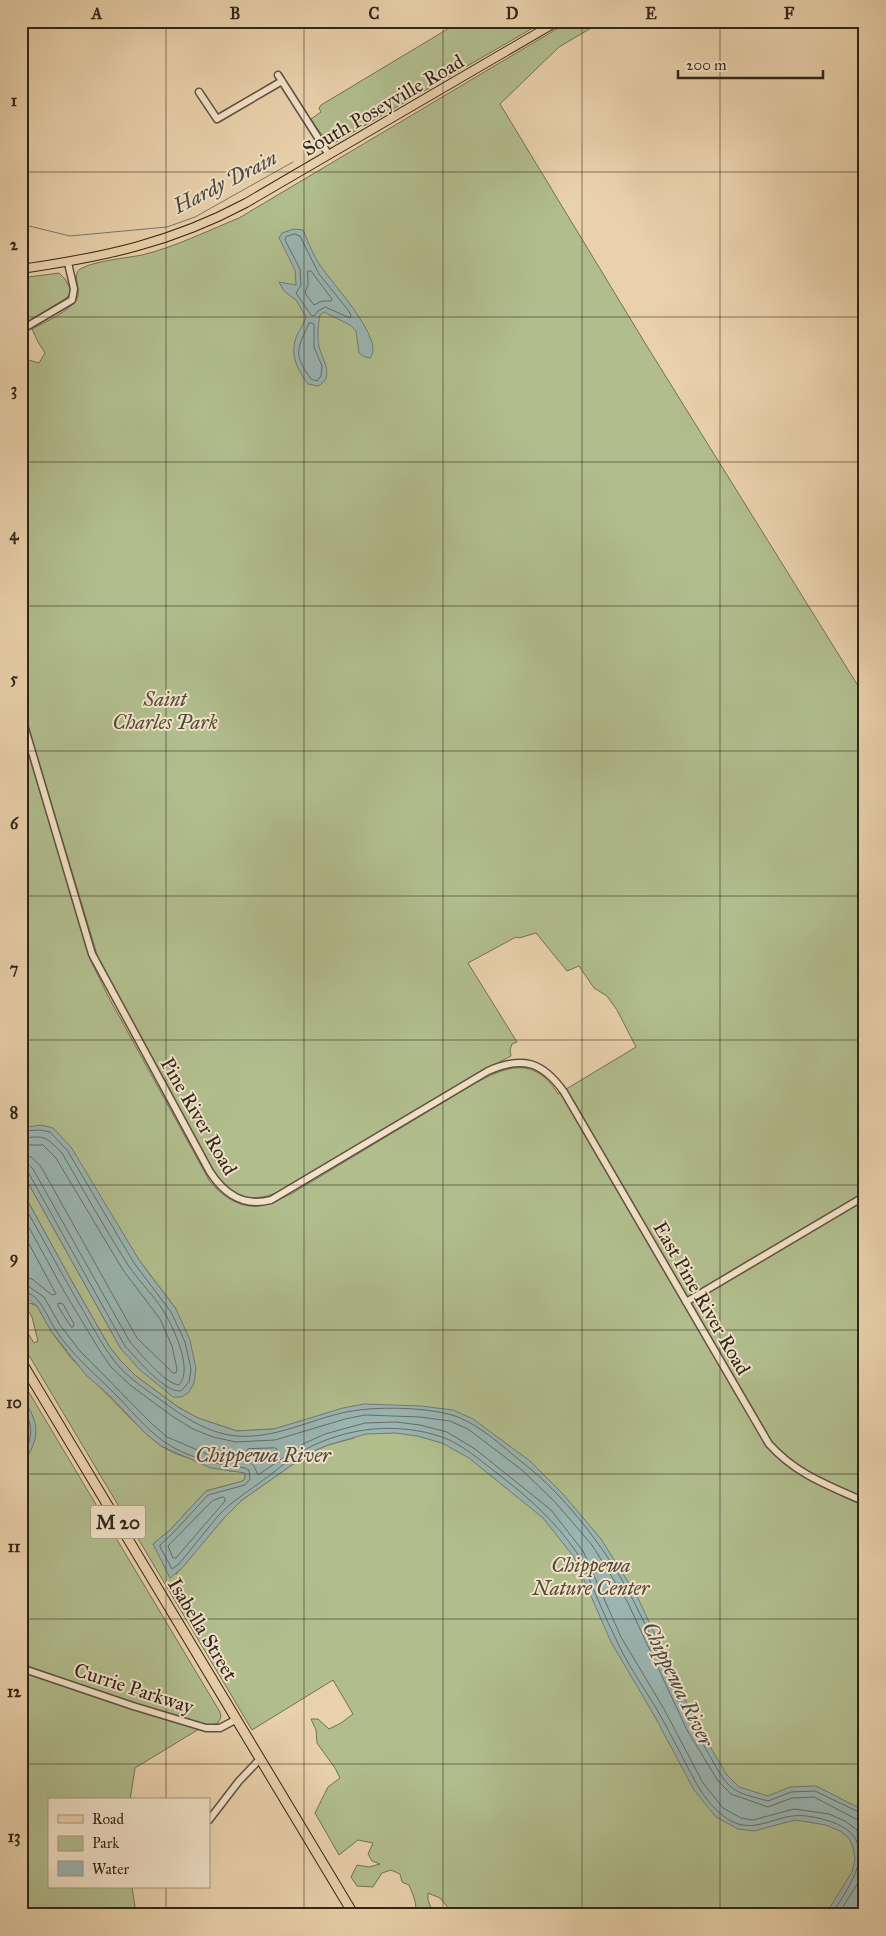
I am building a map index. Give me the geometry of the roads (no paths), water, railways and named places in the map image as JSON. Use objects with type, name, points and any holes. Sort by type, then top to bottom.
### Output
[{"type":"highway","name":"Isabella Street","points":[[21,1361],[354,1915]]},
{"type":"main road","name":"South Poseyville Road","points":[[21,269],[68,262],[141,247],[193,229],[246,203],[558,21]]},
{"type":"street","points":[[278,75],[329,155]]},
{"type":"street","points":[[199,92],[217,119],[282,82]]},
{"type":"street","points":[[21,330],[72,300],[74,290],[68,262]]},
{"type":"street","name":"Pine River Road","points":[[21,715],[92,954],[210,1172],[225,1192],[235,1198],[252,1202],[271,1200],[488,1071],[507,1064],[520,1062],[540,1067],[548,1073]]},
{"type":"street","name":"East Pine River Road","points":[[548,1073],[564,1092],[769,1444],[780,1456],[800,1472],[865,1502]]},
{"type":"street","points":[[686,1302],[865,1196]]},
{"type":"street","name":"Currie Parkway","points":[[21,1668],[133,1706],[206,1728],[220,1728],[237,1719]]},
{"type":"street","points":[[210,1819],[239,1781],[260,1759]]},
{"type":"water","points":[[294,229],[303,230],[312,252],[321,267],[362,321],[372,343],[373,351],[370,358],[365,357],[359,353],[356,331],[350,325],[324,312],[320,315],[318,343],[327,373],[326,378],[318,386],[308,384],[295,361],[295,342],[306,317],[296,300],[284,291],[279,282],[296,285],[295,270],[279,238],[282,233]]},
{"type":"water","points":[[41,1125],[53,1128],[71,1147],[139,1260],[176,1309],[190,1340],[196,1369],[194,1383],[189,1392],[182,1397],[173,1397],[139,1369],[121,1349],[21,1170],[21,1128]]},
{"type":"water","name":"Chippewa River","points":[[21,1189],[109,1346],[136,1376],[178,1407],[198,1418],[237,1431],[274,1429],[343,1408],[364,1404],[421,1406],[453,1410],[473,1419],[530,1461],[563,1494],[601,1539],[637,1596],[697,1725],[727,1775],[739,1787],[768,1796],[790,1787],[816,1786],[865,1811],[865,1915],[825,1915],[852,1872],[855,1859],[849,1838],[840,1831],[826,1825],[795,1820],[754,1831],[738,1829],[716,1817],[694,1790],[654,1715],[611,1642],[574,1557],[543,1518],[469,1458],[442,1443],[417,1436],[396,1433],[366,1434],[328,1445],[309,1453],[242,1500],[223,1519],[183,1567],[170,1578],[153,1544],[170,1530],[206,1491],[243,1481],[245,1473],[211,1468],[161,1446],[145,1433],[110,1396],[86,1375],[51,1331],[37,1306],[21,1294]]},
{"type":"water","points":[[21,1395],[32,1415],[36,1431],[32,1447],[21,1467]]},
{"type":"waterway","name":"Hardy Drain","points":[[21,224],[70,236],[167,227],[195,217],[293,162]]},
{"type":"park label","name":"Saint Charles Park","points":[[165,710]]},
{"type":"park label","name":"Chippewa Nature Center","points":[[591,1576]]}]
